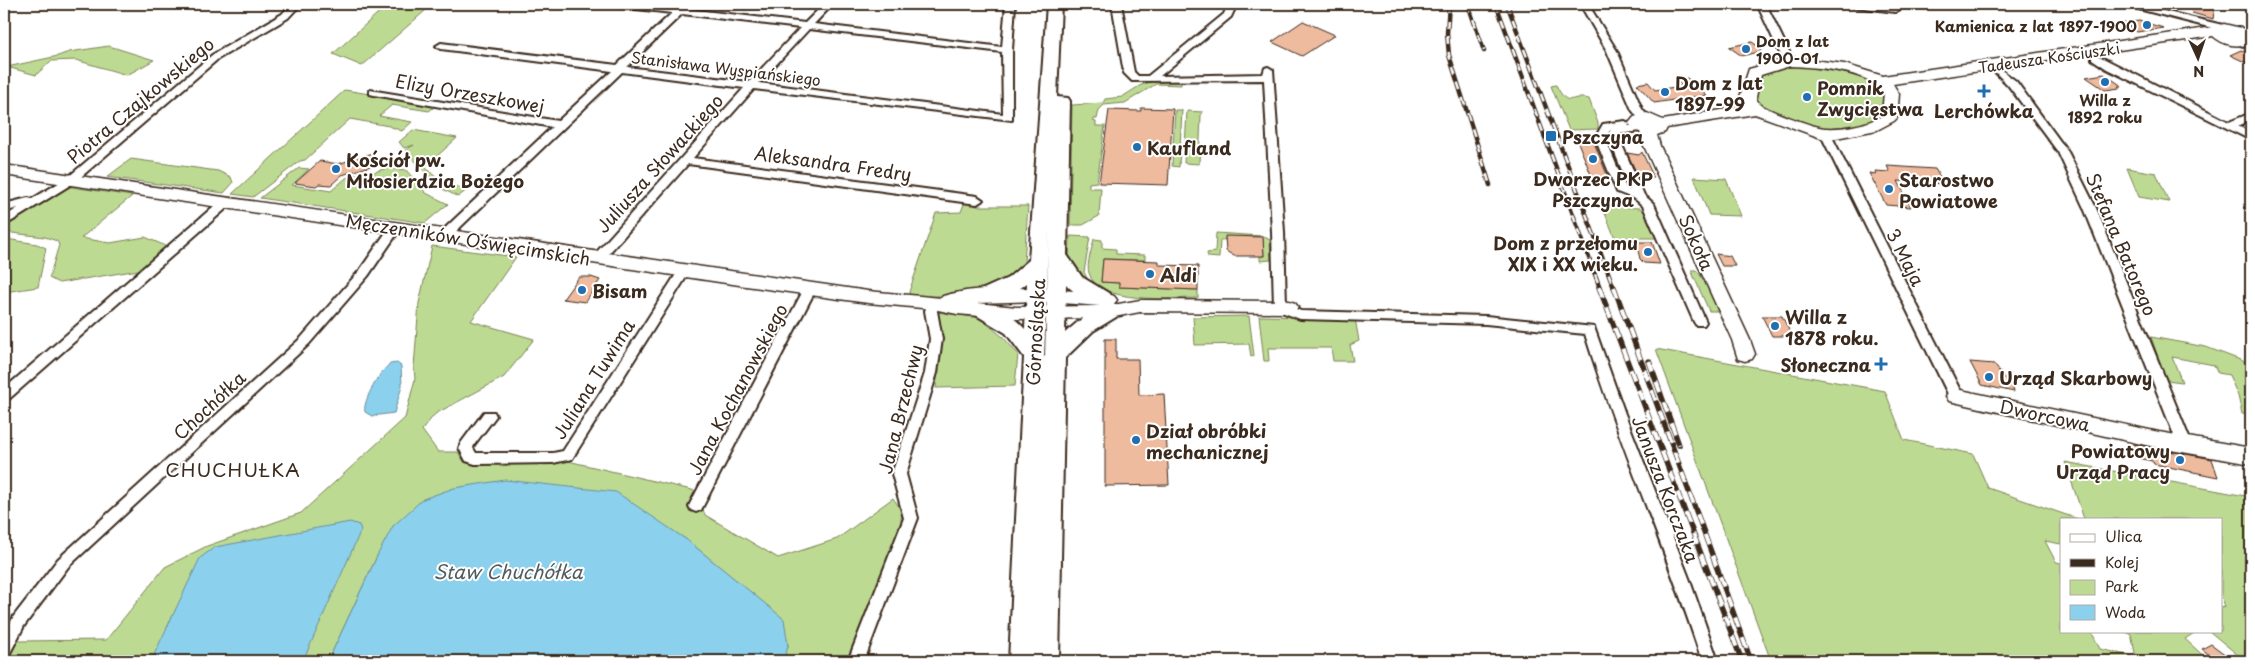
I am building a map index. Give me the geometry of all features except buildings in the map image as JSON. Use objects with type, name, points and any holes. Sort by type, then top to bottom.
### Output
[{"type":"main road","name":"Górnośląska","points":[[1046,304],[1038,261],[1044,157],[1051,85],[1054,4]]},
{"type":"main road","name":"Górnośląska","points":[[1022,661],[1046,304],[1057,254],[1064,4]]},
{"type":"main road","points":[[1038,261],[1020,280],[985,303],[1044,356],[1094,319],[1106,306],[1075,282],[1057,254]]},
{"type":"main road","name":"Męczenników Oświęcimskich","points":[[985,303],[1046,304]]},
{"type":"main road","name":"Górnośląska","points":[[1044,356],[1046,661]]},
{"type":"street","name":"Piotra Czajkowskiego","points":[[4,222],[71,180],[215,57],[285,16],[296,4]]},
{"type":"street","points":[[618,4],[684,8],[806,26],[1007,50],[1011,4]]},
{"type":"street","name":"Juliusza Słowackiego","points":[[598,258],[751,86],[806,26],[829,4]]},
{"type":"street","points":[[1116,4],[1130,73],[1136,78],[1268,73],[1284,307]]},
{"type":"street","points":[[1150,78],[1228,15],[1232,4]]},
{"type":"street","name":"Sokoła","points":[[1584,4],[1612,51],[1637,110],[1647,124],[1652,146],[1737,331],[1745,354]]},
{"type":"street","points":[[1761,4],[1788,62]]},
{"type":"street","points":[[1856,4],[1895,9],[1893,4]]},
{"type":"street","points":[[2124,4],[2236,33]]},
{"type":"street","points":[[445,235],[684,8]]},
{"type":"street","points":[[2177,17],[2194,36]]},
{"type":"street","name":"Tadeusza Kościuszki","points":[[1885,85],[2194,36],[2236,33]]},
{"type":"street","name":"Tadeusza Kościuszki","points":[[1885,85],[2000,72],[2236,33]]},
{"type":"street","name":"Stanisława Wyspiańskiego","points":[[441,46],[1008,118],[1007,50]]},
{"type":"street","points":[[2096,57],[2110,67],[2251,137]]},
{"type":"street","points":[[1788,62],[1837,65],[1885,85],[1890,115],[1885,122],[1825,133],[1807,129],[1754,105],[1748,96],[1754,72],[1788,62]]},
{"type":"street","name":"Stefana Batorego","points":[[2000,72],[2018,90],[2063,152],[2090,208],[2185,445]]},
{"type":"street","name":"Elizy Orzeszkowej","points":[[374,92],[561,125]]},
{"type":"street","points":[[1700,322],[1644,201],[1621,190],[1600,138],[1607,126],[1647,124],[1693,118],[1754,105]]},
{"type":"street","points":[[2230,126],[2251,116]]},
{"type":"street","name":"3 Maja","points":[[1825,133],[1956,396]]},
{"type":"street","name":"Aleksandra Fredry","points":[[684,160],[978,200]]},
{"type":"street","name":"Męczenników Oświęcimskich","points":[[4,170],[810,289],[933,303],[957,308],[985,303]]},
{"type":"street","points":[[4,208],[39,200]]},
{"type":"street","points":[[4,396],[225,203]]},
{"type":"street","name":"Chochółka","points":[[4,648],[19,621],[63,563],[305,341],[352,288],[395,228]]},
{"type":"street","name":"Juliana Tuwima","points":[[489,416],[466,448],[471,457],[475,459],[552,458],[567,455],[684,271]]},
{"type":"street","name":"Jana Kochanowskiego","points":[[696,506],[810,289]]},
{"type":"street","name":"Jana Brzechwy","points":[[856,661],[911,518],[909,503],[900,486],[899,474],[931,373],[936,339],[931,311],[933,303]]},
{"type":"street","name":"Męczenników Oświęcimskich","points":[[1046,304],[1284,307]]},
{"type":"street","name":"Janusza Korczaka","points":[[1284,307],[1300,315],[1486,320],[1590,330],[1624,432],[1698,621],[1710,661]]},
{"type":"street","name":"Dworcowa","points":[[1956,396],[2185,445],[2251,456]]},
{"type":"green space","points":[[388,4],[426,10],[362,66],[333,54]]},
{"type":"green space","points":[[109,46],[154,60],[127,75],[76,60],[51,61],[36,75],[7,67],[69,52]]},
{"type":"green space","points":[[1786,65],[1837,69],[1872,82],[1884,90],[1884,116],[1871,123],[1826,130],[1772,113],[1755,101],[1757,75]]},
{"type":"green space","points":[[1178,80],[1181,82],[1181,85],[1156,84],[1125,103],[1104,105],[1099,110],[1097,119],[1093,121],[1096,122],[1096,126],[1105,126],[1097,182],[1089,183],[1089,188],[1101,188],[1099,216],[1083,225],[1070,225],[1072,105],[1103,103],[1105,99],[1122,97],[1141,85],[1154,81]]},
{"type":"green space","points":[[1556,85],[1560,93],[1567,99],[1589,99],[1598,123],[1598,129],[1569,130],[1551,86]]},
{"type":"green space","points":[[345,90],[437,105],[429,111],[392,105],[379,116],[412,122],[402,131],[389,126],[350,119],[305,160],[300,161],[253,197],[232,194]]},
{"type":"green space","points":[[1175,110],[1182,110],[1179,167],[1172,166]]},
{"type":"green space","points":[[1187,111],[1203,112],[1201,115],[1199,164],[1184,163]]},
{"type":"green space","points":[[413,130],[457,138],[425,167],[443,184],[468,189],[458,197],[439,187],[405,150],[414,145],[404,148],[399,142]]},
{"type":"green space","points":[[131,159],[218,171],[231,177],[233,183],[224,193],[107,177]]},
{"type":"green space","points":[[299,168],[309,169],[292,185],[331,191],[346,178],[361,173],[362,176],[387,168],[406,170],[426,193],[448,204],[425,223],[260,198]]},
{"type":"green space","points":[[2127,168],[2156,173],[2169,202],[2139,197]]},
{"type":"green space","points":[[1694,177],[1726,179],[1741,216],[1709,215]]},
{"type":"green space","points":[[65,186],[132,196],[81,238],[110,243],[145,237],[168,247],[145,269],[59,283],[49,278],[59,245],[57,241],[45,237],[4,232],[4,224]]},
{"type":"green space","points":[[965,201],[974,203],[976,206],[1028,206],[1024,263],[1021,271],[982,292],[926,297],[910,296],[909,292],[936,213],[961,212]]},
{"type":"green space","points":[[1602,206],[1640,208],[1645,213],[1656,238],[1615,238]]},
{"type":"green space","points":[[1216,233],[1263,236],[1270,240],[1271,260],[1260,261],[1260,256],[1264,256],[1263,237],[1225,237],[1225,240],[1220,240],[1219,258],[1208,257],[1207,253],[1215,252]]},
{"type":"green space","points":[[1070,236],[1090,237],[1084,272],[1089,282],[1083,284],[1069,260]]},
{"type":"green space","points":[[6,239],[37,244],[46,248],[38,287],[4,292],[4,243]]},
{"type":"green space","points":[[1094,239],[1102,240],[1102,248],[1116,249],[1116,254],[1145,255],[1145,260],[1103,259],[1101,282],[1119,283],[1119,287],[1198,290],[1198,298],[1137,298],[1106,290],[1095,283],[1088,269]]},
{"type":"green space","points":[[432,246],[516,257],[471,321],[534,339],[504,377],[435,414],[422,430],[438,452],[458,452],[464,462],[482,465],[568,461],[696,491],[705,515],[778,558],[837,539],[893,498],[902,511],[900,526],[847,661],[783,661],[788,646],[783,619],[687,540],[655,520],[378,554],[328,661],[6,661],[18,641],[106,640],[165,567],[207,546],[301,513],[405,418],[415,379],[414,367],[419,303]]},
{"type":"green space","points":[[1691,270],[1696,270],[1704,280],[1718,311],[1709,311]]},
{"type":"green space","points":[[937,312],[980,318],[1003,337],[1018,354],[1015,386],[936,388],[940,353]]},
{"type":"green space","points":[[1249,316],[1254,356],[1251,357],[1249,344],[1195,345],[1193,317]]},
{"type":"green space","points":[[1259,316],[1355,318],[1359,341],[1350,345],[1353,361],[1333,361],[1331,348],[1268,348],[1269,361],[1264,361]]},
{"type":"green space","points":[[2151,337],[2206,347],[2251,364],[2251,415],[2242,414],[2238,396],[2229,375],[2218,373],[2214,365],[2172,357],[2182,382],[2166,380]]},
{"type":"green space","points":[[1656,349],[1885,391],[1904,440],[1973,454],[1988,488],[2075,518],[2060,518],[2060,544],[2045,541],[2056,562],[2060,563],[2060,632],[2092,632],[2100,649],[2136,657],[2131,634],[2125,632],[2196,632],[2185,639],[2209,661],[1771,661]]},
{"type":"green space","points":[[2065,462],[2251,497],[2251,623],[2247,626],[2251,630],[2251,661],[2245,661],[2210,632],[2222,632],[2222,606],[2225,607],[2222,598],[2222,518],[2084,518]]},
{"type":"water","points":[[397,363],[401,366],[402,386],[394,413],[372,416],[365,412],[369,394],[386,367]]},
{"type":"water","name":"Staw Chuchółka","points":[[505,480],[616,492],[687,540],[784,619],[788,646],[783,661],[328,661],[393,526],[423,499],[454,488]]},
{"type":"water","points":[[350,522],[359,525],[361,530],[303,661],[151,661],[200,558],[215,547]]},
{"type":"railway","points":[[1449,4],[1447,33],[1449,55],[1490,185]]},
{"type":"railway","points":[[1468,4],[1484,51]]},
{"type":"railway","points":[[1496,4],[1600,288]]},
{"type":"railway","points":[[1507,4],[1614,288]]},
{"type":"railway","points":[[1599,287],[1742,661]]},
{"type":"railway","points":[[1614,287],[1751,661]]},
{"type":"railway","points":[[1649,361],[1679,445]]},
{"type":"place","name":"Kamienica z lat 1897-1900","points":[[2147,25]]},
{"type":"place","name":"Dom z lat 1900-01","points":[[1746,49]]},
{"type":"place","name":"Willa z 1892 roku","points":[[2105,82]]},
{"type":"place","name":"Lerchówka","points":[[1984,91]]},
{"type":"place","name":"Dom z lat 1897-99","points":[[1665,92]]},
{"type":"place","name":"Pomnik Zwycięstwa","points":[[1807,97]]},
{"type":"place","name":"Pszczyna","points":[[1551,136]]},
{"type":"place","name":"Kaufland","points":[[1137,147]]},
{"type":"place","name":"Dworzec PKP Pszczyna","points":[[1593,159]]},
{"type":"place","name":"Kościół pw. Miłosierdzia Bożego","points":[[336,169]]},
{"type":"place","name":"Starostwo Powiatowe","points":[[1889,189]]},
{"type":"place","name":"Dom z przełomu XIX i XX wieku.","points":[[1648,252]]},
{"type":"place","name":"Aldi","points":[[1150,274]]},
{"type":"place","name":"Bisam","points":[[582,290]]},
{"type":"place","name":"Willa z 1878 roku.","points":[[1775,326]]},
{"type":"place","name":"Słoneczna","points":[[1881,364]]},
{"type":"place","name":"Urząd Skarbowy","points":[[1989,377]]},
{"type":"place","name":"Dział obróbki mechanicznej","points":[[1136,440]]},
{"type":"place","name":"Powiatowy Urząd Pracy","points":[[2180,460]]},
{"type":"district","name":"CHUCHUŁKA","points":[[233,469]]}]
